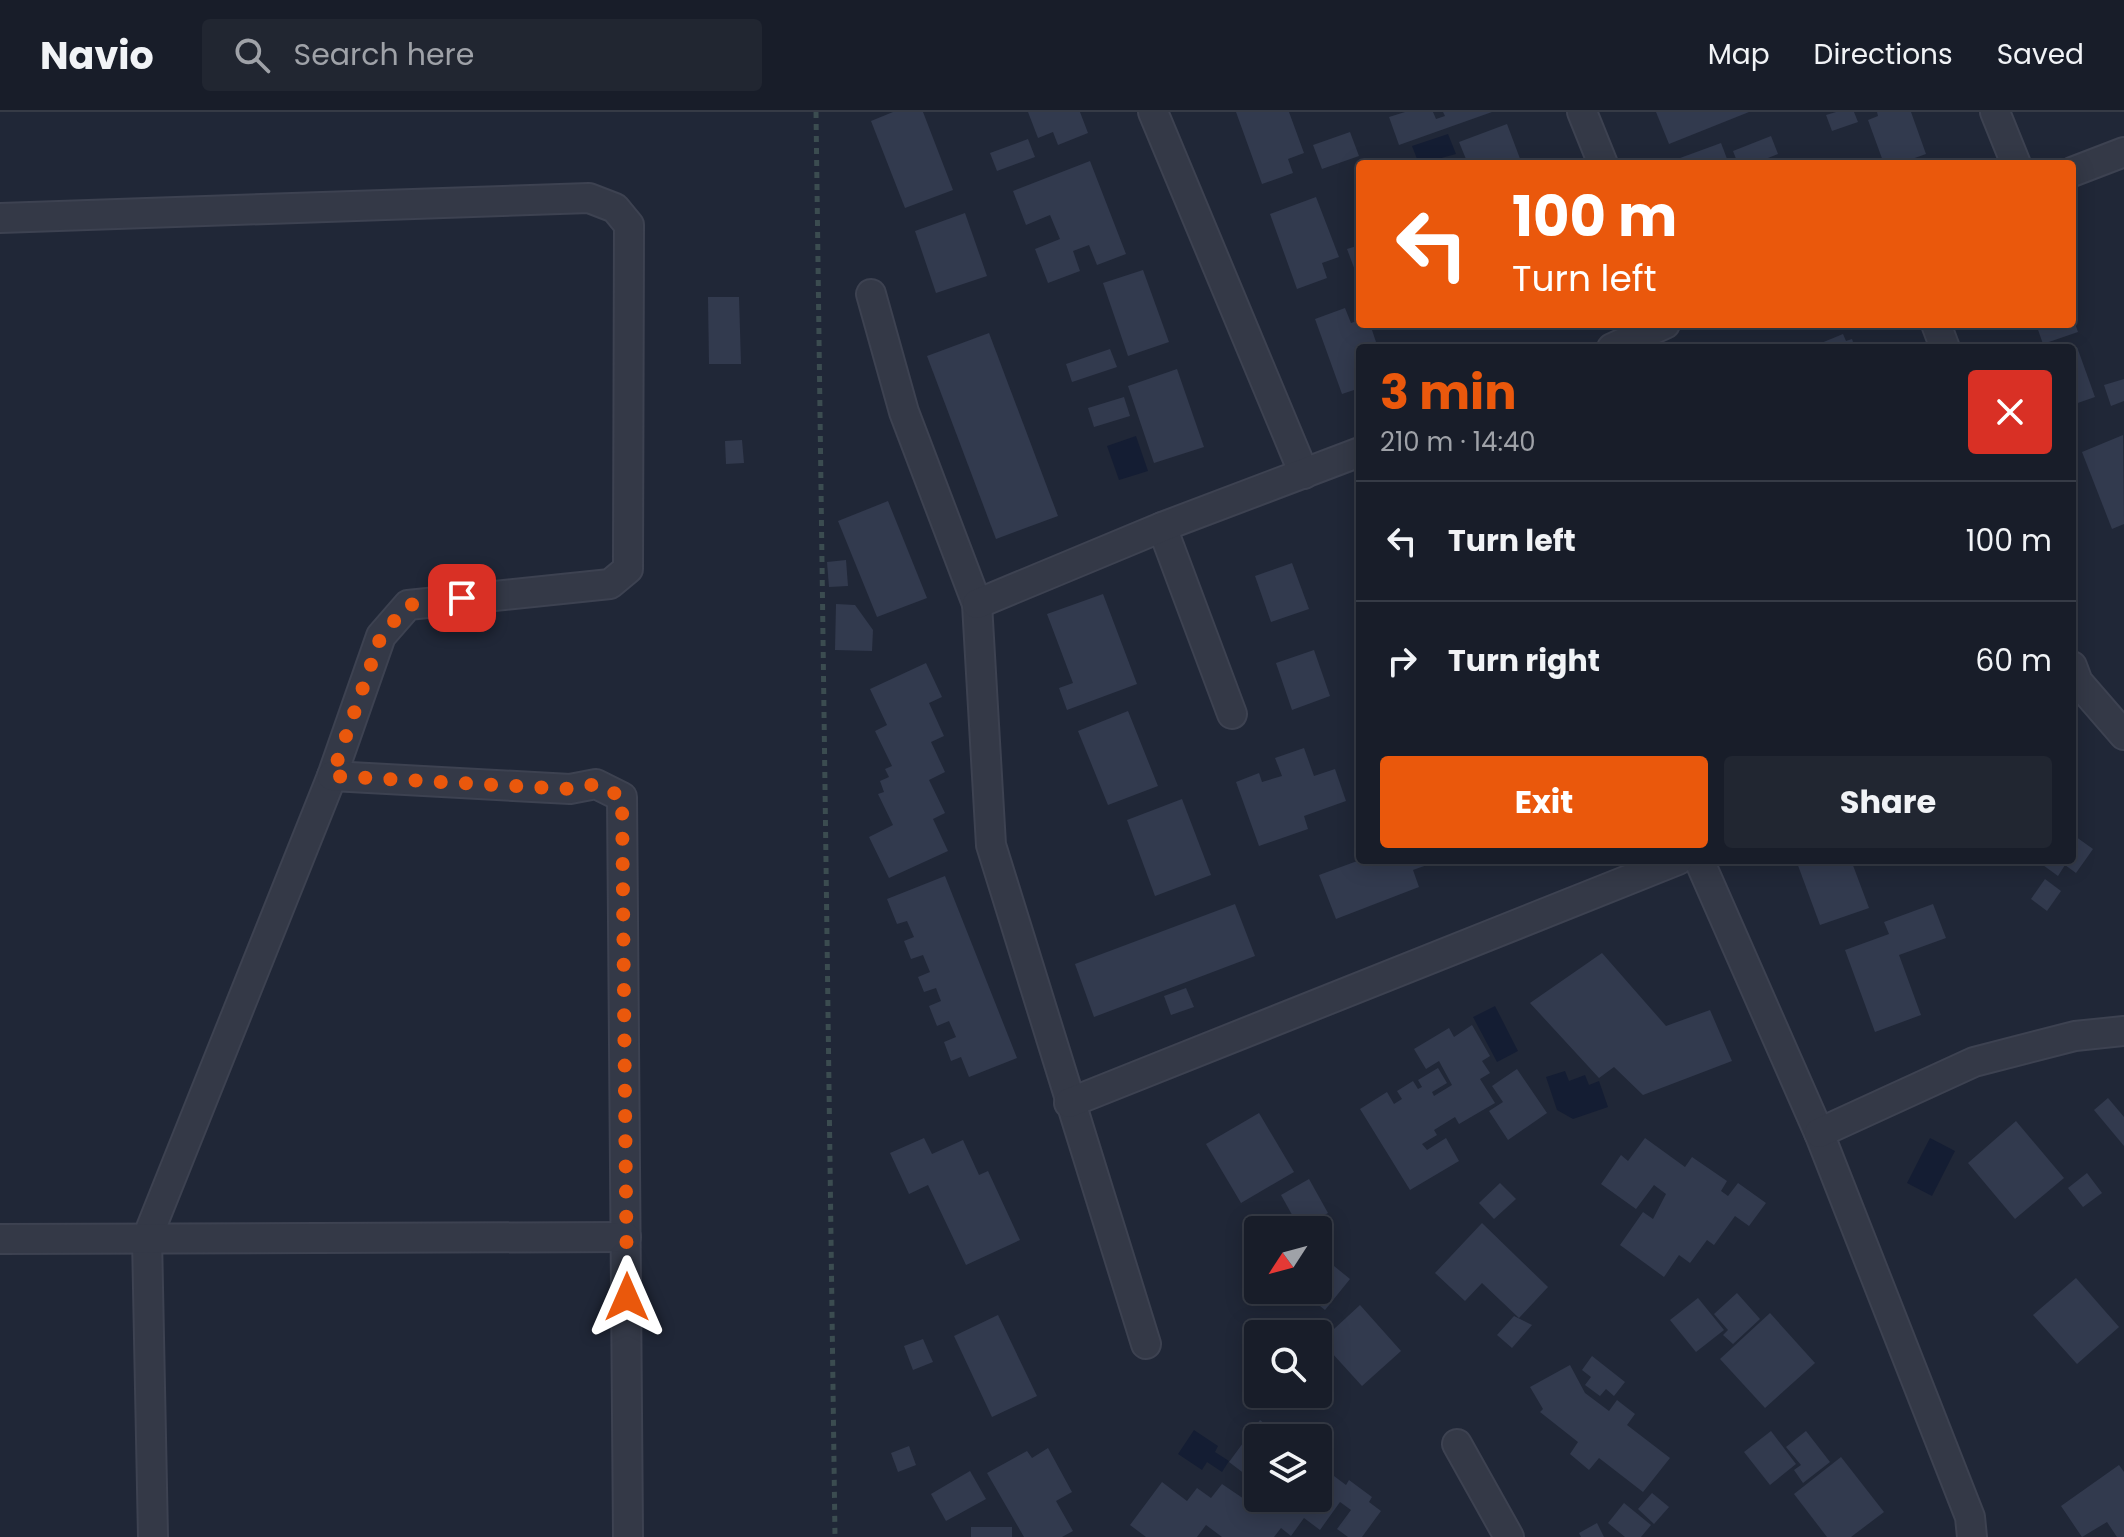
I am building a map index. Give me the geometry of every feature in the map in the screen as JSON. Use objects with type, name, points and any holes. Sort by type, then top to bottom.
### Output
[{"type":"street","points":[[1153,112],[1304,474]]},
{"type":"street","points":[[1582,112],[1601,160]]},
{"type":"street","points":[[1995,112],[2014,160]]},
{"type":"street","points":[[2076,170],[2124,152]]},
{"type":"street","points":[[0,218],[589,198],[615,208],[629,225],[628,569],[610,584],[408,605],[381,636],[332,776],[147,1238],[153,1537]]},
{"type":"street","points":[[871,294],[904,412],[977,604],[991,845],[1146,1344]]},
{"type":"street","points":[[1621,344],[1656,328]]},
{"type":"street","points":[[977,604],[1162,527],[1356,454]]},
{"type":"street","points":[[1162,527],[1232,714]]},
{"type":"street","points":[[2076,677],[2124,735]]},
{"type":"street","points":[[332,776],[570,789],[596,784],[622,797],[628,1537]]},
{"type":"street","points":[[1069,1103],[1668,864]]},
{"type":"street","points":[[1701,864],[1819,1133],[1970,1517],[1972,1537]]},
{"type":"street","points":[[1819,1133],[1974,1062],[2075,1036],[2124,1031]]},
{"type":"street","points":[[0,1239],[626,1237]]},
{"type":"street","points":[[1457,1444],[1509,1537]]},
{"type":"path","points":[[816,112],[835,1537]]},
{"type":"water","points":[[1448,134],[1456,154],[1434,160],[1417,160],[1412,146]]},
{"type":"water","points":[[1136,436],[1148,471],[1119,480],[1107,446]]},
{"type":"water","points":[[1495,1006],[1518,1051],[1497,1062],[1473,1017]]},
{"type":"water","points":[[1565,1071],[1569,1081],[1585,1075],[1589,1085],[1599,1081],[1608,1107],[1573,1119],[1557,1110],[1546,1077]]},
{"type":"water","points":[[1930,1138],[1955,1151],[1932,1196],[1907,1183]]},
{"type":"water","points":[[1194,1430],[1218,1446],[1215,1452],[1229,1461],[1222,1472],[1207,1462],[1202,1470],[1178,1454]]},
{"type":"building","points":[[893,112],[923,112],[953,190],[905,208],[871,121]]},
{"type":"building","points":[[1028,112],[1080,112],[1088,133],[1058,145],[1053,132],[1038,138]]},
{"type":"building","points":[[1236,112],[1289,112],[1304,153],[1288,159],[1293,173],[1262,184]]},
{"type":"building","points":[[1405,112],[1433,112],[1436,119],[1445,116],[1443,112],[1492,112],[1399,145],[1389,117]]},
{"type":"building","points":[[1656,112],[1749,112],[1669,144]]},
{"type":"building","points":[[1854,112],[1858,122],[1832,131],[1826,115]]},
{"type":"building","points":[[1877,112],[1911,112],[1926,154],[1909,160],[1883,160],[1868,120],[1878,116]]},
{"type":"building","points":[[1507,124],[1520,160],[1466,160],[1459,142]]},
{"type":"building","points":[[1350,132],[1359,156],[1322,169],[1313,145]]},
{"type":"building","points":[[1771,136],[1778,154],[1763,160],[1736,160],[1733,151]]},
{"type":"building","points":[[1028,139],[1035,157],[997,171],[990,153]]},
{"type":"building","points":[[1721,143],[1727,160],[1681,160]]},
{"type":"building","points":[[1090,161],[1126,254],[1097,265],[1089,245],[1073,251],[1080,271],[1048,283],[1035,249],[1060,239],[1050,215],[1026,225],[1013,191]]},
{"type":"building","points":[[1316,197],[1339,257],[1322,263],[1327,278],[1297,289],[1270,214]]},
{"type":"building","points":[[965,213],[987,276],[936,293],[915,231]]},
{"type":"building","points":[[1356,246],[1356,273],[1347,249]]},
{"type":"building","points":[[1143,270],[1169,342],[1128,356],[1103,283]]},
{"type":"building","points":[[708,297],[739,297],[741,364],[709,364]]},
{"type":"building","points":[[1345,308],[1351,323],[1356,321],[1356,328],[1371,328],[1377,344],[1356,344],[1356,389],[1342,394],[1315,319]]},
{"type":"building","points":[[2076,326],[2078,332],[2043,344],[2037,328]]},
{"type":"building","points":[[989,333],[1058,516],[996,539],[927,356]]},
{"type":"building","points":[[1843,334],[1846,341],[1852,339],[1854,344],[1819,344]]},
{"type":"building","points":[[2076,347],[2095,397],[2076,404]]},
{"type":"building","points":[[1110,349],[1117,367],[1072,382],[1066,364]]},
{"type":"building","points":[[1177,369],[1204,447],[1154,463],[1128,386]]},
{"type":"building","points":[[2124,379],[2124,401],[2111,406],[2104,385]]},
{"type":"building","points":[[1124,397],[1130,416],[1094,427],[1088,408]]},
{"type":"building","points":[[2123,435],[2124,524],[2112,529],[2082,452]]},
{"type":"building","points":[[742,440],[744,463],[726,464],[725,441]]},
{"type":"building","points":[[888,501],[927,598],[877,617],[838,521]]},
{"type":"building","points":[[846,560],[848,586],[829,587],[827,562]]},
{"type":"building","points":[[1292,563],[1309,609],[1271,622],[1255,576]]},
{"type":"building","points":[[1103,594],[1137,684],[1067,710],[1059,688],[1073,683],[1047,614]]},
{"type":"building","points":[[836,604],[855,605],[873,630],[872,651],[835,650]]},
{"type":"building","points":[[1314,650],[1330,696],[1292,710],[1276,663]]},
{"type":"building","points":[[926,663],[942,697],[929,703],[944,736],[931,742],[945,772],[929,780],[945,813],[933,819],[948,851],[889,878],[869,837],[893,825],[878,794],[884,792],[880,781],[889,777],[885,769],[892,766],[875,731],[887,725],[870,689]]},
{"type":"building","points":[[1128,711],[1158,786],[1108,805],[1078,731]]},
{"type":"building","points":[[1304,748],[1314,776],[1335,769],[1346,801],[1304,816],[1308,829],[1259,846],[1236,782],[1259,773],[1262,782],[1282,776],[1275,758]]},
{"type":"building","points":[[1182,799],[1211,875],[1155,896],[1127,820]]},
{"type":"building","points":[[2076,837],[2093,849],[2076,873],[2065,865],[2058,876],[2042,864],[2076,864]]},
{"type":"building","points":[[1356,861],[1356,864],[1427,865],[1413,870],[1419,887],[1336,919],[1319,875]]},
{"type":"building","points":[[1797,864],[1852,864],[1869,908],[1820,925]]},
{"type":"building","points":[[945,876],[1017,1058],[969,1077],[961,1057],[951,1061],[944,1042],[956,1037],[949,1021],[937,1026],[929,1006],[941,1001],[936,988],[924,992],[918,977],[930,972],[923,955],[911,959],[904,941],[914,937],[907,921],[897,924],[887,899]]},
{"type":"building","points":[[2045,879],[2061,891],[2047,911],[2031,899]]},
{"type":"building","points":[[1235,904],[1255,956],[1094,1017],[1075,964]]},
{"type":"building","points":[[1933,904],[1946,938],[1899,955],[1921,1015],[1875,1032],[1845,950],[1889,934],[1884,922]]},
{"type":"building","points":[[1602,953],[1666,1026],[1710,1010],[1732,1061],[1643,1095],[1614,1067],[1599,1078],[1530,1003]]},
{"type":"building","points":[[1186,988],[1194,1007],[1171,1015],[1164,996]]},
{"type":"building","points":[[1472,1025],[1490,1056],[1482,1061],[1490,1073],[1480,1079],[1495,1103],[1459,1124],[1455,1117],[1434,1130],[1437,1135],[1422,1144],[1427,1150],[1446,1138],[1459,1161],[1410,1190],[1360,1109],[1387,1092],[1394,1104],[1402,1099],[1397,1091],[1413,1081],[1418,1089],[1422,1087],[1418,1080],[1438,1068],[1447,1083],[1432,1092],[1434,1096],[1452,1085],[1439,1061],[1426,1069],[1414,1049],[1449,1028],[1454,1037]]},
{"type":"building","points":[[1517,1069],[1547,1113],[1508,1140],[1489,1111],[1503,1102],[1492,1086]]},
{"type":"building","points":[[2108,1098],[2124,1117],[2124,1146],[2094,1110]]},
{"type":"building","points":[[1259,1113],[1294,1172],[1241,1203],[1206,1144]]},
{"type":"building","points":[[2016,1121],[2064,1178],[2015,1219],[1968,1163]]},
{"type":"building","points":[[924,1138],[932,1154],[963,1140],[979,1175],[988,1171],[1020,1240],[966,1265],[928,1185],[909,1194],[890,1153]]},
{"type":"building","points":[[1645,1138],[1685,1167],[1692,1157],[1727,1181],[1721,1191],[1728,1196],[1738,1183],[1766,1203],[1749,1226],[1735,1216],[1714,1245],[1707,1240],[1690,1263],[1679,1255],[1664,1277],[1620,1245],[1643,1212],[1653,1219],[1666,1194],[1654,1185],[1636,1209],[1601,1184],[1621,1155],[1628,1161]]},
{"type":"building","points":[[2087,1173],[2102,1193],[2083,1207],[2068,1188]]},
{"type":"building","points":[[1309,1179],[1328,1213],[1323,1216],[1293,1216],[1281,1195]]},
{"type":"building","points":[[1500,1183],[1516,1199],[1494,1219],[1479,1203]]},
{"type":"building","points":[[1482,1223],[1548,1287],[1519,1318],[1482,1283],[1465,1301],[1435,1273]]},
{"type":"building","points":[[1332,1264],[1350,1279],[1332,1301]]},
{"type":"building","points":[[2076,1278],[2119,1327],[2077,1364],[2033,1315]]},
{"type":"building","points":[[1737,1293],[1760,1319],[1733,1344],[1723,1335],[1728,1330],[1714,1314]]},
{"type":"building","points":[[1698,1298],[1724,1330],[1696,1352],[1670,1320]]},
{"type":"building","points":[[1360,1305],[1401,1351],[1362,1386],[1332,1353],[1332,1331]]},
{"type":"building","points":[[1770,1313],[1815,1363],[1765,1408],[1720,1359]]},
{"type":"building","points":[[998,1315],[1037,1396],[992,1417],[954,1336]]},
{"type":"building","points":[[1514,1316],[1532,1325],[1512,1348],[1497,1335]]},
{"type":"building","points":[[923,1339],[933,1362],[913,1370],[904,1346]]},
{"type":"building","points":[[1592,1356],[1625,1382],[1614,1396],[1606,1389],[1600,1396],[1585,1385],[1591,1377],[1582,1370]]},
{"type":"building","points":[[1570,1365],[1585,1393],[1609,1411],[1617,1400],[1635,1414],[1627,1425],[1670,1458],[1643,1492],[1599,1458],[1589,1470],[1570,1454],[1578,1442],[1540,1412],[1543,1409],[1530,1387]]},
{"type":"building","points":[[1771,1431],[1796,1464],[1770,1485],[1744,1452]]},
{"type":"building","points":[[1806,1431],[1830,1462],[1803,1483],[1794,1470],[1801,1465],[1786,1447]]},
{"type":"building","points":[[1244,1442],[1244,1473],[1229,1462]]},
{"type":"building","points":[[909,1446],[916,1465],[898,1472],[891,1453]]},
{"type":"building","points":[[1048,1448],[1072,1492],[1056,1501],[1073,1531],[1062,1537],[1024,1537],[987,1473],[1027,1451],[1032,1458]]},
{"type":"building","points":[[1841,1457],[1884,1512],[1851,1537],[1827,1537],[1794,1494]]},
{"type":"building","points":[[2119,1465],[2124,1472],[2124,1537],[2117,1537],[2107,1522],[2082,1537],[2061,1506]]},
{"type":"building","points":[[970,1471],[986,1499],[946,1521],[931,1494]]},
{"type":"building","points":[[1332,1474],[1346,1485],[1349,1480],[1372,1497],[1369,1502],[1381,1511],[1362,1537],[1348,1537],[1337,1529],[1351,1510],[1340,1502],[1320,1530],[1304,1518],[1291,1536],[1281,1528],[1274,1537],[1222,1537],[1206,1525],[1197,1537],[1146,1537],[1130,1525],[1162,1482],[1187,1501],[1197,1488],[1211,1498],[1222,1484],[1244,1499],[1244,1512],[1332,1512]]},
{"type":"building","points":[[1652,1493],[1669,1507],[1654,1524],[1638,1509]]},
{"type":"building","points":[[1624,1503],[1651,1525],[1641,1537],[1625,1537],[1608,1523]]},
{"type":"building","points":[[1597,1523],[1604,1537],[1581,1537],[1579,1533]]},
{"type":"building","points":[[971,1527],[1012,1527],[1012,1537],[971,1537]]},
{"type":"route","points":[[462,598],[408,605],[381,636],[332,776],[570,789],[596,784],[622,797],[627,1297]]}]
